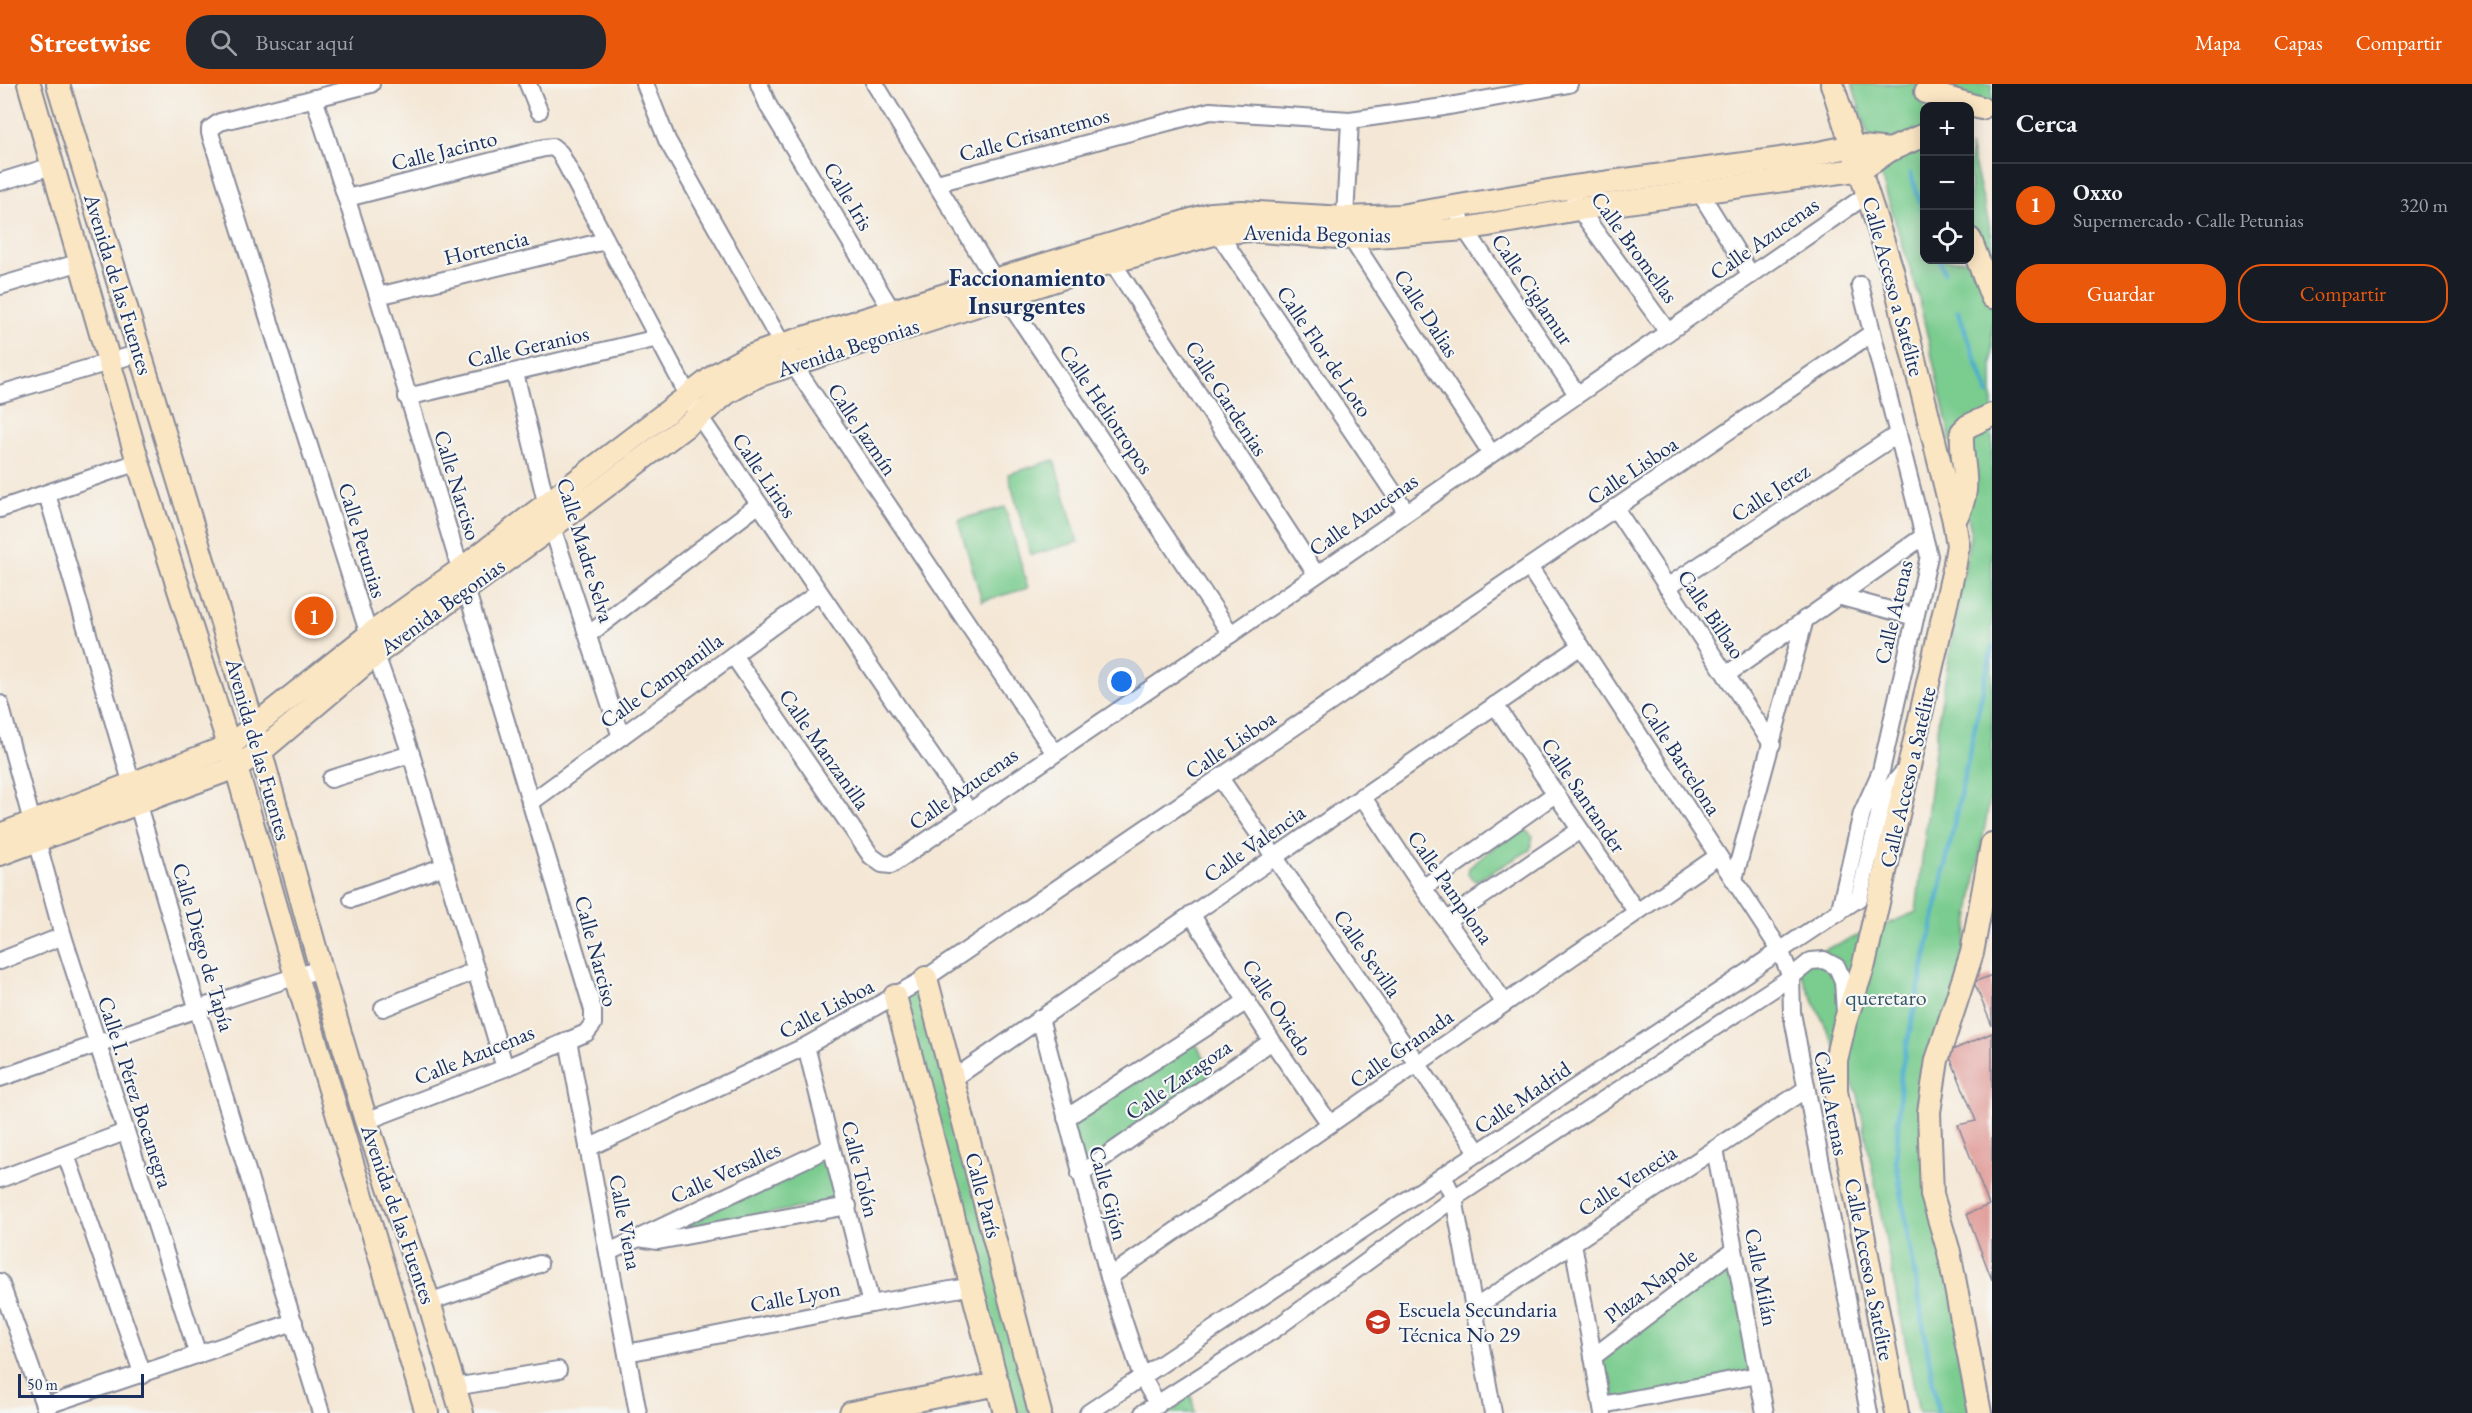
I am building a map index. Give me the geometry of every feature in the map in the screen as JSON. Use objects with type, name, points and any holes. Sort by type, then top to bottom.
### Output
[{"type":"main road","name":"Avenida de las Fuentes","points":[[29,84],[138,462],[233,757],[427,1413]]},
{"type":"main road","name":"Avenida de las Fuentes","points":[[58,84],[254,728],[366,1121],[429,1302],[462,1413]]},
{"type":"main road","name":"Calle Acceso a Satélite","points":[[1832,84],[1862,169],[1893,270],[1958,545],[1862,972],[1845,1022],[1836,1060],[1836,1091],[1898,1413]]},
{"type":"main road","points":[[1926,94],[1981,108]]},
{"type":"main road","points":[[1862,169],[1890,150],[1920,137]]},
{"type":"main road","name":"Avenida Begonias","points":[[1348,228],[1400,216],[1567,188],[1809,155],[1853,146],[1890,150]]},
{"type":"main road","name":"Avenida Begonias","points":[[233,757],[254,728],[550,516],[694,407],[717,374],[746,358],[787,355],[1107,254],[1214,224],[1242,212],[1348,228],[1465,229],[1578,209],[1862,169]]},
{"type":"main road","points":[[1974,250],[1992,297]]},
{"type":"main road","points":[[1954,521],[1963,506],[1966,495],[1967,482],[1962,432],[1987,417]]},
{"type":"main road","name":"Avenida Begonias","points":[[0,854],[34,832],[233,757],[261,752],[372,644]]},
{"type":"main road","name":"Avenida Begonias","points":[[0,835],[34,832]]},
{"type":"main road","points":[[1980,1413],[1949,1252],[1932,1195],[1929,1112],[1937,1060],[1972,953],[1992,844]]},
{"type":"main road","name":"Calle París","points":[[926,978],[1040,1413]]},
{"type":"main road","name":"Calle París","points":[[895,996],[1005,1413]]},
{"type":"main road","points":[[851,1413],[998,1384]]},
{"type":"street","points":[[314,98],[371,84]]},
{"type":"street","points":[[528,84],[539,111]]},
{"type":"street","name":"Calle Jazmín","points":[[645,84],[667,140],[787,355],[1054,752]]},
{"type":"street","name":"Calle Iris","points":[[759,84],[769,107],[898,321]]},
{"type":"street","name":"Calle Heliotropos","points":[[875,84],[1000,288],[1231,634]]},
{"type":"street","name":"Calle Crisantemos","points":[[937,183],[1210,111],[1350,120],[1444,107],[1569,84]]},
{"type":"street","name":"Calle Petunias","points":[[314,98],[220,122],[210,129],[211,138],[372,644],[411,754],[505,1068]]},
{"type":"street","name":"Calle Narciso","points":[[314,98],[378,296],[593,1010],[593,1024]]},
{"type":"street","points":[[1348,228],[1350,120]]},
{"type":"street","name":"Calle Jacinto","points":[[347,198],[553,147]]},
{"type":"street","name":"Calle Lirios","points":[[553,147],[560,153],[694,407],[758,505],[969,811]]},
{"type":"street","points":[[0,182],[52,166]]},
{"type":"street","points":[[1687,172],[1751,275]]},
{"type":"street","name":"Calle Bromellas","points":[[1567,188],[1578,209],[1668,332]]},
{"type":"street","name":"Calle Azucenas","points":[[882,864],[891,865],[899,860],[1054,752],[1231,634],[1868,194]]},
{"type":"street","name":"Calle Ciglamur","points":[[1456,207],[1465,229],[1577,394]]},
{"type":"street","name":"Calle Flor de Loto","points":[[1214,224],[1406,511]]},
{"type":"street","name":"Calle Dalias","points":[[1348,228],[1491,453]]},
{"type":"street","name":"Hortencia","points":[[378,296],[605,241]]},
{"type":"street","name":"Calle Gardenias","points":[[1107,254],[1316,574]]},
{"type":"street","points":[[0,286],[81,262]]},
{"type":"street","name":"Calle Atenas","points":[[1839,913],[1862,813],[1881,771],[1929,556],[1860,285]]},
{"type":"street","name":"Calle Lisboa","points":[[588,1148],[806,1046],[926,978],[1872,333]]},
{"type":"street","name":"Calle Geranios","points":[[407,397],[658,338]]},
{"type":"street","points":[[0,394],[140,353]]},
{"type":"street","name":"Calle Madre Selva","points":[[515,373],[550,516],[621,737]]},
{"type":"street","name":"Calle Jerez","points":[[1667,587],[1898,434]]},
{"type":"street","points":[[0,509],[138,462]]},
{"type":"street","name":"Calle Diego de Tapía","points":[[47,494],[197,1007],[321,1413]]},
{"type":"street","points":[[588,635],[758,505]]},
{"type":"street","name":"Calle Bilbao","points":[[1615,508],[1772,744]]},
{"type":"street","points":[[1726,675],[1924,536]]},
{"type":"street","name":"Calle Barcelona","points":[[1529,567],[1780,950],[1791,977]]},
{"type":"street","name":"Calle Campanilla","points":[[530,803],[818,593]]},
{"type":"street","points":[[1838,596],[1915,617]]},
{"type":"street","points":[[1734,879],[1805,619]]},
{"type":"street","name":"Calle Valencia","points":[[953,1079],[1581,646]]},
{"type":"street","name":"Calle Manzanilla","points":[[733,655],[872,856],[882,864]]},
{"type":"street","name":"Calle Santander","points":[[1495,705],[1636,911]]},
{"type":"street","name":"Calle I. Pérez Bocanegra","points":[[2,714],[63,936],[198,1355]]},
{"type":"street","points":[[331,779],[411,754]]},
{"type":"street","name":"Calle Madrid","points":[[1088,1413],[1859,898],[1882,802],[1887,791],[1910,765]]},
{"type":"street","name":"Calle Sevilla","points":[[1220,778],[1479,1153]]},
{"type":"street","points":[[1423,888],[1555,794]]},
{"type":"street","name":"Calle Pamplona","points":[[1362,796],[1504,1003]]},
{"type":"street","points":[[1447,920],[1580,830]]},
{"type":"street","name":"Calle Granada","points":[[1109,1277],[1718,856]]},
{"type":"street","points":[[352,899],[445,866]]},
{"type":"street","name":"Calle Oviedo","points":[[1191,914],[1272,1041],[1330,1124]]},
{"type":"street","points":[[0,961],[63,936]]},
{"type":"street","name":"Calle Madrid","points":[[1151,1409],[1190,1381],[1275,1329],[1454,1198],[1791,977],[1811,961],[1824,960],[1837,967],[1844,981],[1845,1022]]},
{"type":"street","points":[[0,1078],[98,1045],[197,1007],[321,969]]},
{"type":"street","points":[[383,1008],[477,970]]},
{"type":"street","name":"Calle Atenas","points":[[1791,977],[1792,1013],[1869,1413]]},
{"type":"street","name":"Calle Zaragoza","points":[[1066,1118],[1247,1001]]},
{"type":"street","name":"Calle Gijón","points":[[1040,1018],[1109,1277],[1151,1409]]},
{"type":"street","name":"Calle Azucenas","points":[[366,1121],[505,1068],[586,1033],[593,1024]]},
{"type":"street","name":"Calle Viena","points":[[568,1040],[638,1413]]},
{"type":"street","name":"Calle Zaragoza","points":[[1080,1174],[1272,1041]]},
{"type":"street","name":"Calle Tolón","points":[[806,1046],[871,1304]]},
{"type":"street","name":"Calle Venecia","points":[[1473,1309],[1806,1089]]},
{"type":"street","points":[[0,1179],[125,1132]]},
{"type":"street","name":"Calle Versalles","points":[[609,1252],[831,1147]]},
{"type":"street","name":"Calle Milán","points":[[1715,1149],[1765,1413]]},
{"type":"street","points":[[66,1155],[143,1375]]},
{"type":"street","points":[[1443,1176],[1454,1198],[1493,1413]]},
{"type":"street","name":"Calle Versalles","points":[[638,1238],[658,1241],[848,1206]]},
{"type":"street","points":[[1573,1243],[1602,1409],[1758,1375]]},
{"type":"street","name":"Plaza Napole","points":[[1593,1357],[1734,1250]]},
{"type":"street","points":[[429,1302],[539,1264]]},
{"type":"street","points":[[0,1282],[46,1410],[294,1322]]},
{"type":"street","name":"Calle Lyon","points":[[627,1353],[973,1286]]},
{"type":"street","points":[[454,1387],[558,1370]]},
{"type":"green space","name":"queretaro","points":[[1852,84],[1992,84],[1992,103],[1974,111],[1974,102],[1920,102],[1920,264],[1974,264],[1974,163],[1992,237],[1992,786],[1930,1144],[1983,1413],[1919,1413],[1858,1095],[1795,962],[1916,912],[1939,715],[1971,531],[1918,294]]},
{"type":"green space","points":[[1054,460],[1078,542],[1031,555],[1008,474]]},
{"type":"green space","points":[[1005,507],[1028,588],[982,601],[958,520]]},
{"type":"green space","points":[[1524,828],[1533,836],[1530,850],[1476,881],[1468,874],[1469,868],[1515,830]]},
{"type":"green space","points":[[926,978],[1036,1413],[1009,1413],[895,996]]},
{"type":"green space","points":[[1196,1044],[1217,1079],[1081,1173],[1067,1119],[1181,1047]]},
{"type":"green space","points":[[828,1153],[841,1200],[659,1234]]},
{"type":"green space","points":[[1734,1250],[1758,1375],[1602,1405],[1593,1357]]},
{"type":"green space","points":[[1190,1390],[1195,1413],[1158,1413]]},
{"type":"building","points":[[1992,975],[1992,1026],[1974,982]]},
{"type":"building","points":[[1992,1033],[1992,1280],[1967,1214],[1989,1205],[1958,1125],[1976,1121],[1948,1052]]},
{"type":"waterway","points":[[1911,174],[1923,210]]},
{"type":"waterway","points":[[1941,264],[1944,272]]},
{"type":"waterway","points":[[1958,311],[1988,393]]},
{"type":"waterway","points":[[1938,1413],[1896,1161],[1901,1072],[1992,647]]},
{"type":"place","name":"Oxxo","points":[[314,616]]},
{"type":"place","name":"Escuela Secundaria Técnica No 29","points":[[1378,1322]]},
{"type":"district","name":"Faccionamiento Insurgentes","points":[[1027,292]]}]
